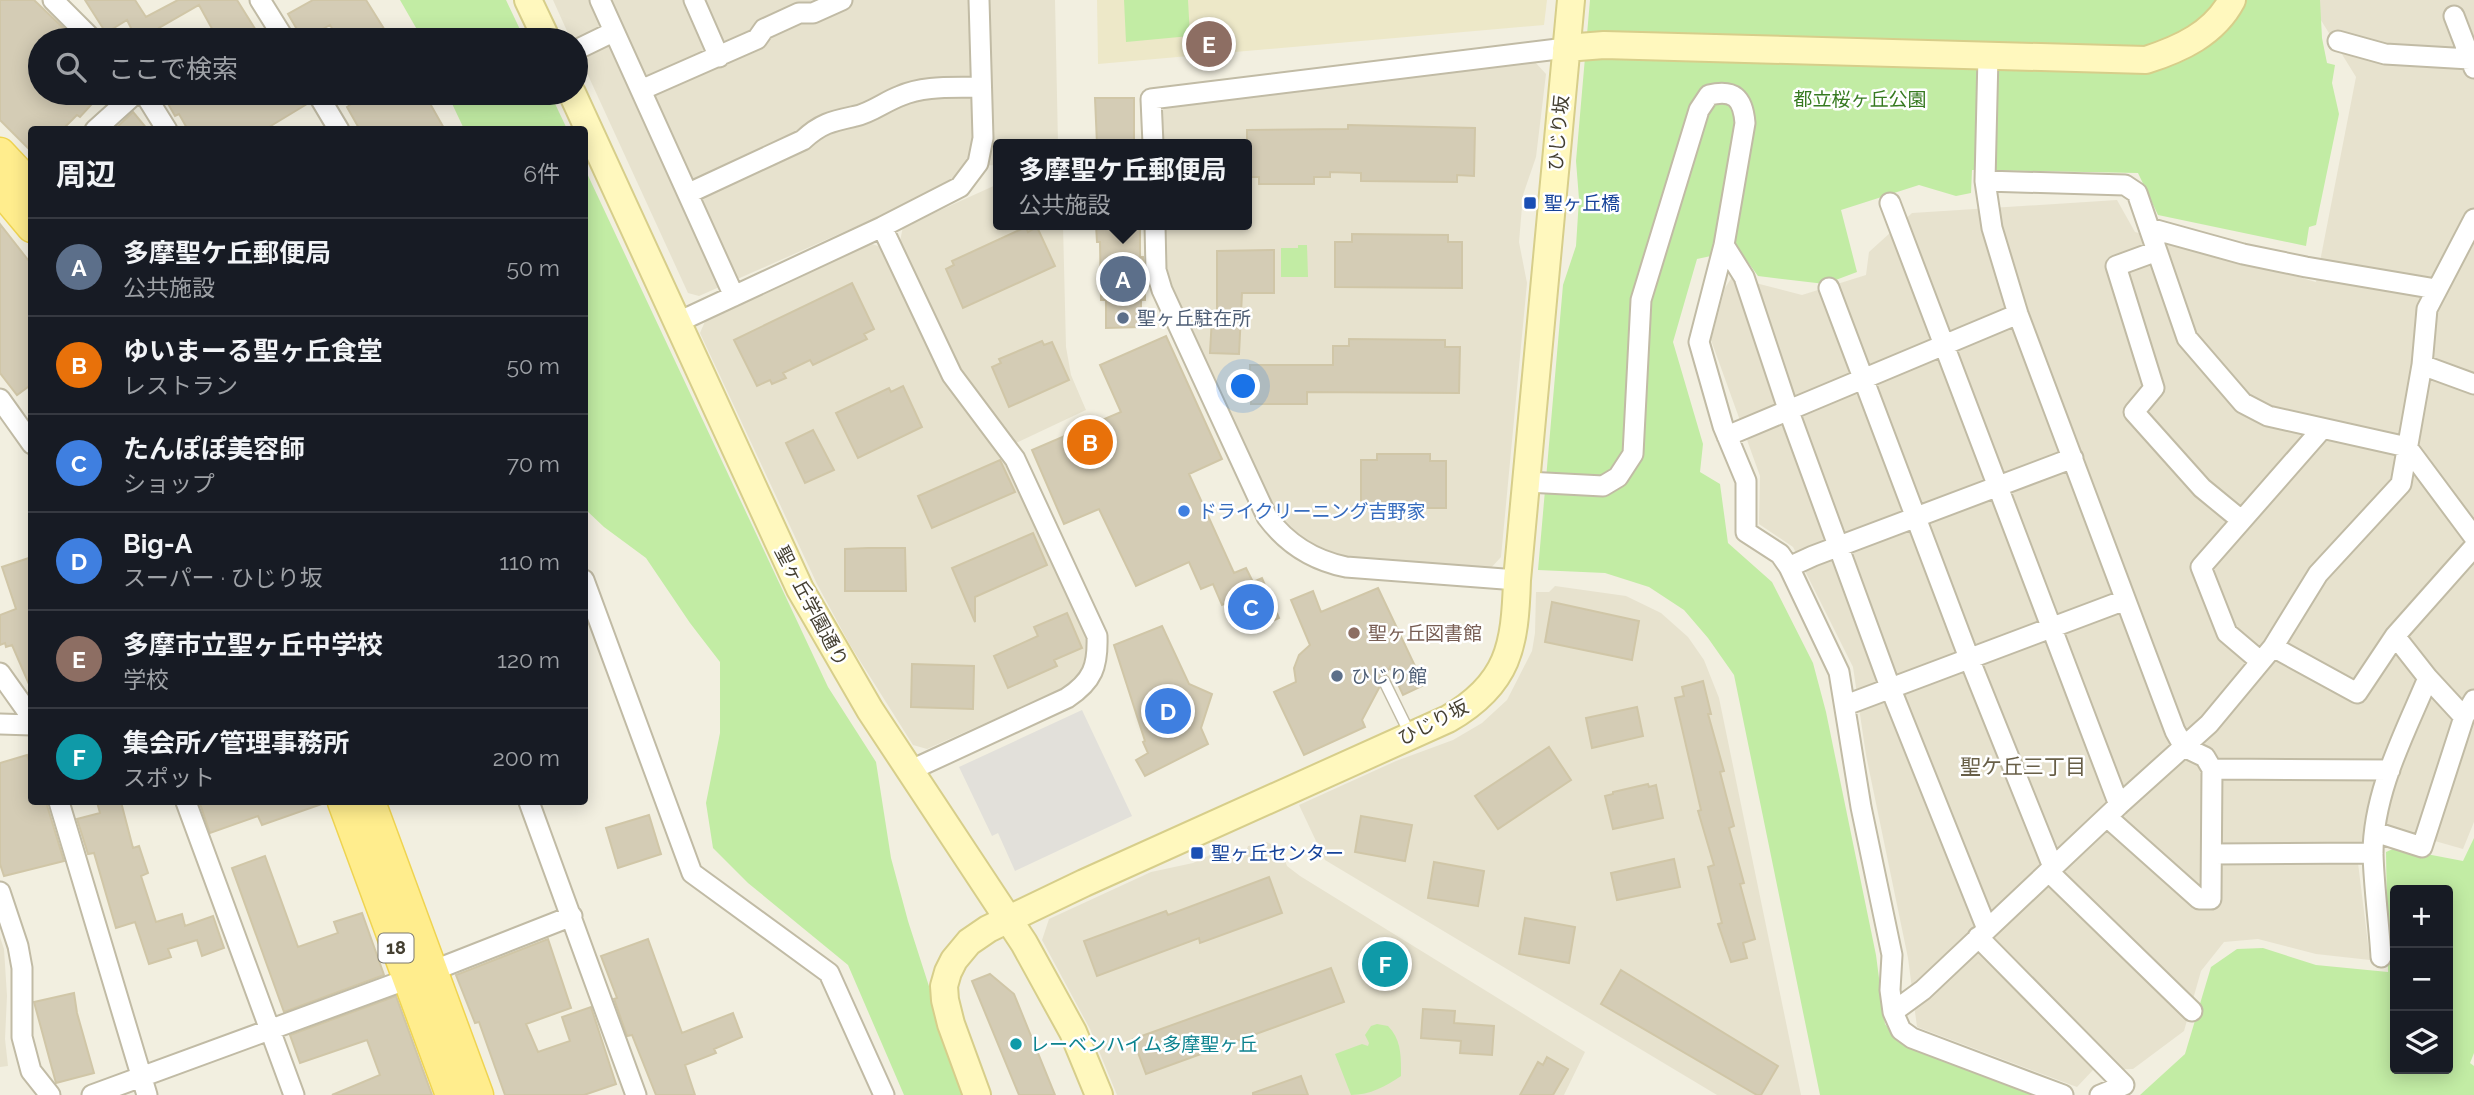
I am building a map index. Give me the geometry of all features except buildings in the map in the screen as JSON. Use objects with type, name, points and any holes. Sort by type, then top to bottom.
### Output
[{"type":"main road","points":[[0,153],[28,218]]},
{"type":"main road","name":"18","points":[[344,805],[420,975],[478,1095]]},
{"type":"main road","name":"18","points":[[371,805],[451,1095]]},
{"type":"street","points":[[52,0],[81,28]]},
{"type":"street","points":[[260,0],[278,28]]},
{"type":"street","points":[[528,0],[541,28]]},
{"type":"street","points":[[600,0],[734,296]]},
{"type":"street","points":[[694,0],[719,57]]},
{"type":"street","points":[[641,90],[757,39],[764,29],[799,13],[813,13],[842,0]]},
{"type":"street","points":[[676,323],[947,195],[970,177],[978,163],[983,138],[979,0]]},
{"type":"street","name":"ひじり坂","points":[[977,1095],[945,1000],[944,986],[948,972],[961,950],[988,929],[1008,919],[1448,719],[1470,706],[1492,683],[1507,659],[1513,640],[1571,0]]},
{"type":"street","points":[[1153,139],[1151,99],[1584,45],[2146,60],[2171,52],[2195,39],[2215,23],[2232,0]]},
{"type":"street","points":[[2338,41],[2385,54],[2472,64],[2454,16]]},
{"type":"street","points":[[588,44],[613,32]]},
{"type":"street","points":[[1890,203],[2050,628],[2113,811],[2199,899],[2211,899],[2212,769],[2205,757],[2184,747],[2175,731],[2018,314],[1992,228],[1985,181],[1988,56]]},
{"type":"street","points":[[689,193],[803,140],[814,130],[843,117],[857,116],[901,95],[917,90],[981,87]]},
{"type":"street","points":[[1527,482],[1603,486],[1618,477],[1633,454],[1641,300],[1699,110],[1709,95],[1729,94],[1740,100],[1744,107],[1745,123],[1724,245],[1699,342],[1727,436],[1746,481],[1746,531],[1780,554],[1789,567],[1839,672],[1861,807],[1892,955],[1890,990],[1893,1012],[1901,1030],[1912,1038],[2063,1095]]},
{"type":"street","points":[[99,126],[123,105]]},
{"type":"street","points":[[151,105],[165,126]]},
{"type":"street","points":[[324,105],[337,126]]},
{"type":"street","name":"聖ヶ丘学園通り","points":[[577,105],[587,126]]},
{"type":"street","name":"聖ヶ丘学園通り","points":[[588,128],[800,589],[909,771],[1008,919],[1062,1011],[1084,1056],[1098,1095]]},
{"type":"street","points":[[1985,181],[2125,185],[2137,193],[2187,338],[2243,403],[2269,416],[2407,447],[2474,537]]},
{"type":"street","points":[[1893,1012],[1923,990],[2209,724],[2267,654],[2318,574],[2401,484],[2422,365],[2427,309],[2436,289],[2468,242],[2474,219]]},
{"type":"street","points":[[882,227],[952,375],[1015,459],[1097,636],[1095,664],[1081,689],[909,771]]},
{"type":"street","points":[[2149,228],[2293,264],[2436,289]]},
{"type":"street","points":[[1155,230],[1156,270],[1162,290],[1267,517],[1276,529],[1307,554],[1327,563],[1346,567],[1517,580]]},
{"type":"street","points":[[1724,245],[1744,277],[1788,409],[1982,933],[2124,1085],[2100,1095]]},
{"type":"street","points":[[2157,251],[2116,265],[2154,388],[2134,412],[2202,488],[2241,520]]},
{"type":"street","points":[[1829,288],[2051,869],[2192,1012]]},
{"type":"street","points":[[1727,436],[2018,314]]},
{"type":"street","points":[[2422,365],[2474,384]]},
{"type":"street","points":[[0,400],[28,438]]},
{"type":"street","points":[[2322,429],[2201,567],[2227,633],[2267,654],[2357,693],[2395,636],[2474,547]]},
{"type":"street","points":[[1789,567],[2073,458]]},
{"type":"street","points":[[1846,705],[2125,600]]},
{"type":"street","points":[[588,602],[592,623],[692,873],[829,973],[884,1095]]},
{"type":"street","points":[[2375,832],[2422,847],[2469,708],[2428,678],[2395,636]]},
{"type":"street","points":[[0,673],[28,713]]},
{"type":"street","points":[[2381,957],[2373,853],[2375,832],[2390,770],[2428,678]]},
{"type":"street","points":[[0,724],[28,725]]},
{"type":"street","points":[[2212,769],[2390,770]]},
{"type":"street","points":[[60,805],[144,1086]]},
{"type":"street","points":[[187,805],[295,1095]]},
{"type":"street","points":[[530,805],[636,1095]]},
{"type":"street","points":[[2213,854],[2373,853]]},
{"type":"street","points":[[0,892],[18,946],[22,968],[22,1037],[32,1071],[50,1095]]},
{"type":"street","points":[[92,1095],[144,1086],[270,1029],[572,916]]},
{"type":"lane","points":[[1384,681],[1410,735]]},
{"type":"shaded area","points":[[553,0],[1055,0],[1058,139],[993,139],[993,165],[967,166],[950,185],[699,296],[688,293],[588,75],[588,28],[566,28]]},
{"type":"shaded area","points":[[1097,0],[1547,0],[1544,25],[1098,64]]},
{"type":"shaded area","points":[[2312,0],[2474,0],[2474,822],[2463,849],[2368,822],[2358,863],[2370,960],[2316,954],[2258,939],[2224,942],[2201,971],[2184,1031],[2133,1069],[2093,1070],[2077,1087],[1917,1027],[1908,958],[1866,755],[1853,667],[1793,547],[1759,524],[1760,476],[1711,340],[1725,288],[1732,277],[1802,295],[1866,275],[1869,252],[1912,213],[2117,200],[2135,232],[2316,282],[2356,77],[2311,4]]},
{"type":"shaded area","points":[[1535,62],[1546,74],[1536,157],[1523,195],[1519,242],[1527,283],[1501,557],[1490,569],[1348,558],[1316,550],[1291,533],[1274,511],[1171,287],[1165,264],[1163,230],[1252,230],[1252,139],[1161,139],[1159,113],[1171,103]]},
{"type":"shaded area","points":[[993,186],[993,230],[1063,230],[1066,347],[1071,375],[1086,410],[1014,444],[959,368],[900,241],[903,227]]},
{"type":"shaded area","points":[[869,243],[884,248],[1010,462],[1087,637],[1083,670],[1071,685],[927,749],[913,745],[850,645],[817,584],[700,333],[706,319]]},
{"type":"shaded area","points":[[1555,586],[1626,596],[1661,613],[1688,637],[1704,660],[1719,698],[1801,1095],[1717,1095],[1325,860],[1299,805],[1396,761],[1453,740],[1482,723],[1507,700],[1532,651],[1536,592],[1549,592]]},
{"type":"shaded area","points":[[1082,710],[1132,816],[1015,871],[998,833],[992,836],[959,767]]},
{"type":"shaded area","points":[[1267,842],[1281,850],[1287,866],[1300,876],[1585,1052],[1564,1095],[1117,1095],[1090,1029],[1042,940],[1049,919],[1151,872],[1193,863],[1227,847],[1237,854],[1246,852],[1248,846]]},
{"type":"shaded area","points":[[0,937],[4,949],[7,996],[5,1039],[8,1066],[0,1067]]},
{"type":"green space","points":[[400,0],[506,0],[519,28],[416,28]]},
{"type":"green space","points":[[1124,0],[1188,0],[1190,36],[1126,42]]},
{"type":"green space","name":"都立桜ヶ丘公園","points":[[1590,0],[2320,0],[2322,38],[2327,63],[2335,65],[2332,83],[2339,114],[2316,225],[2309,227],[2306,246],[2158,215],[2138,173],[1972,170],[1971,193],[1956,196],[1919,185],[1841,210],[1857,272],[1825,284],[1758,276],[1739,250],[1697,259],[1673,342],[1703,444],[1700,472],[1720,484],[1728,543],[1772,582],[1813,663],[1826,712],[1876,955],[1885,1024],[1894,1035],[2048,1095],[1820,1095],[1734,675],[1684,610],[1649,587],[1605,573],[1538,570],[1563,285],[1576,246],[1579,199],[1576,161]]},
{"type":"green space","points":[[453,105],[556,105],[566,126],[463,126]]},
{"type":"green space","points":[[588,176],[828,687],[876,762],[891,858],[908,921],[964,1095],[904,1095],[848,965],[748,883],[713,848],[706,803],[720,733],[720,662],[646,558],[588,512]]},
{"type":"green space","points":[[1298,245],[1307,245],[1308,277],[1281,277],[1281,248],[1298,248]]},
{"type":"green space","points":[[2474,838],[2474,1053],[2470,1063],[2474,1066],[2474,1095],[2140,1095],[2185,1054],[2211,967],[2237,949],[2263,948],[2316,965],[2388,972],[2386,852],[2395,848],[2463,861]]},
{"type":"green space","points":[[1371,1026],[1388,1026],[1396,1037],[1400,1050],[1401,1076],[1378,1089],[1351,1095],[1335,1054],[1362,1044],[1368,1046],[1365,1035]]},
{"type":"place","name":"多摩市立聖ヶ丘中学校","points":[[1209,44]]},
{"type":"place","name":"聖ヶ丘橋","points":[[1530,203]]},
{"type":"place","name":"多摩聖ケ丘郵便局","points":[[1123,279]]},
{"type":"place","name":"聖ヶ丘駐在所","points":[[1123,318]]},
{"type":"place","name":"ゆいまーる聖ヶ丘食堂","points":[[1090,442]]},
{"type":"place","name":"ドライクリーニング吉野家","points":[[1184,511]]},
{"type":"place","name":"たんぽぽ美容師","points":[[1251,607]]},
{"type":"place","name":"聖ヶ丘図書館","points":[[1354,633]]},
{"type":"place","name":"ひじり館","points":[[1337,676]]},
{"type":"place","name":"Big-A","points":[[1168,711]]},
{"type":"place","name":"聖ヶ丘センター","points":[[1197,853]]},
{"type":"place","name":"集会所/管理事務所","points":[[1385,964]]},
{"type":"place","name":"レーベンハイム多摩聖ヶ丘","points":[[1016,1044]]},
{"type":"district","name":"聖ケ丘三丁目","points":[[2023,767]]}]
